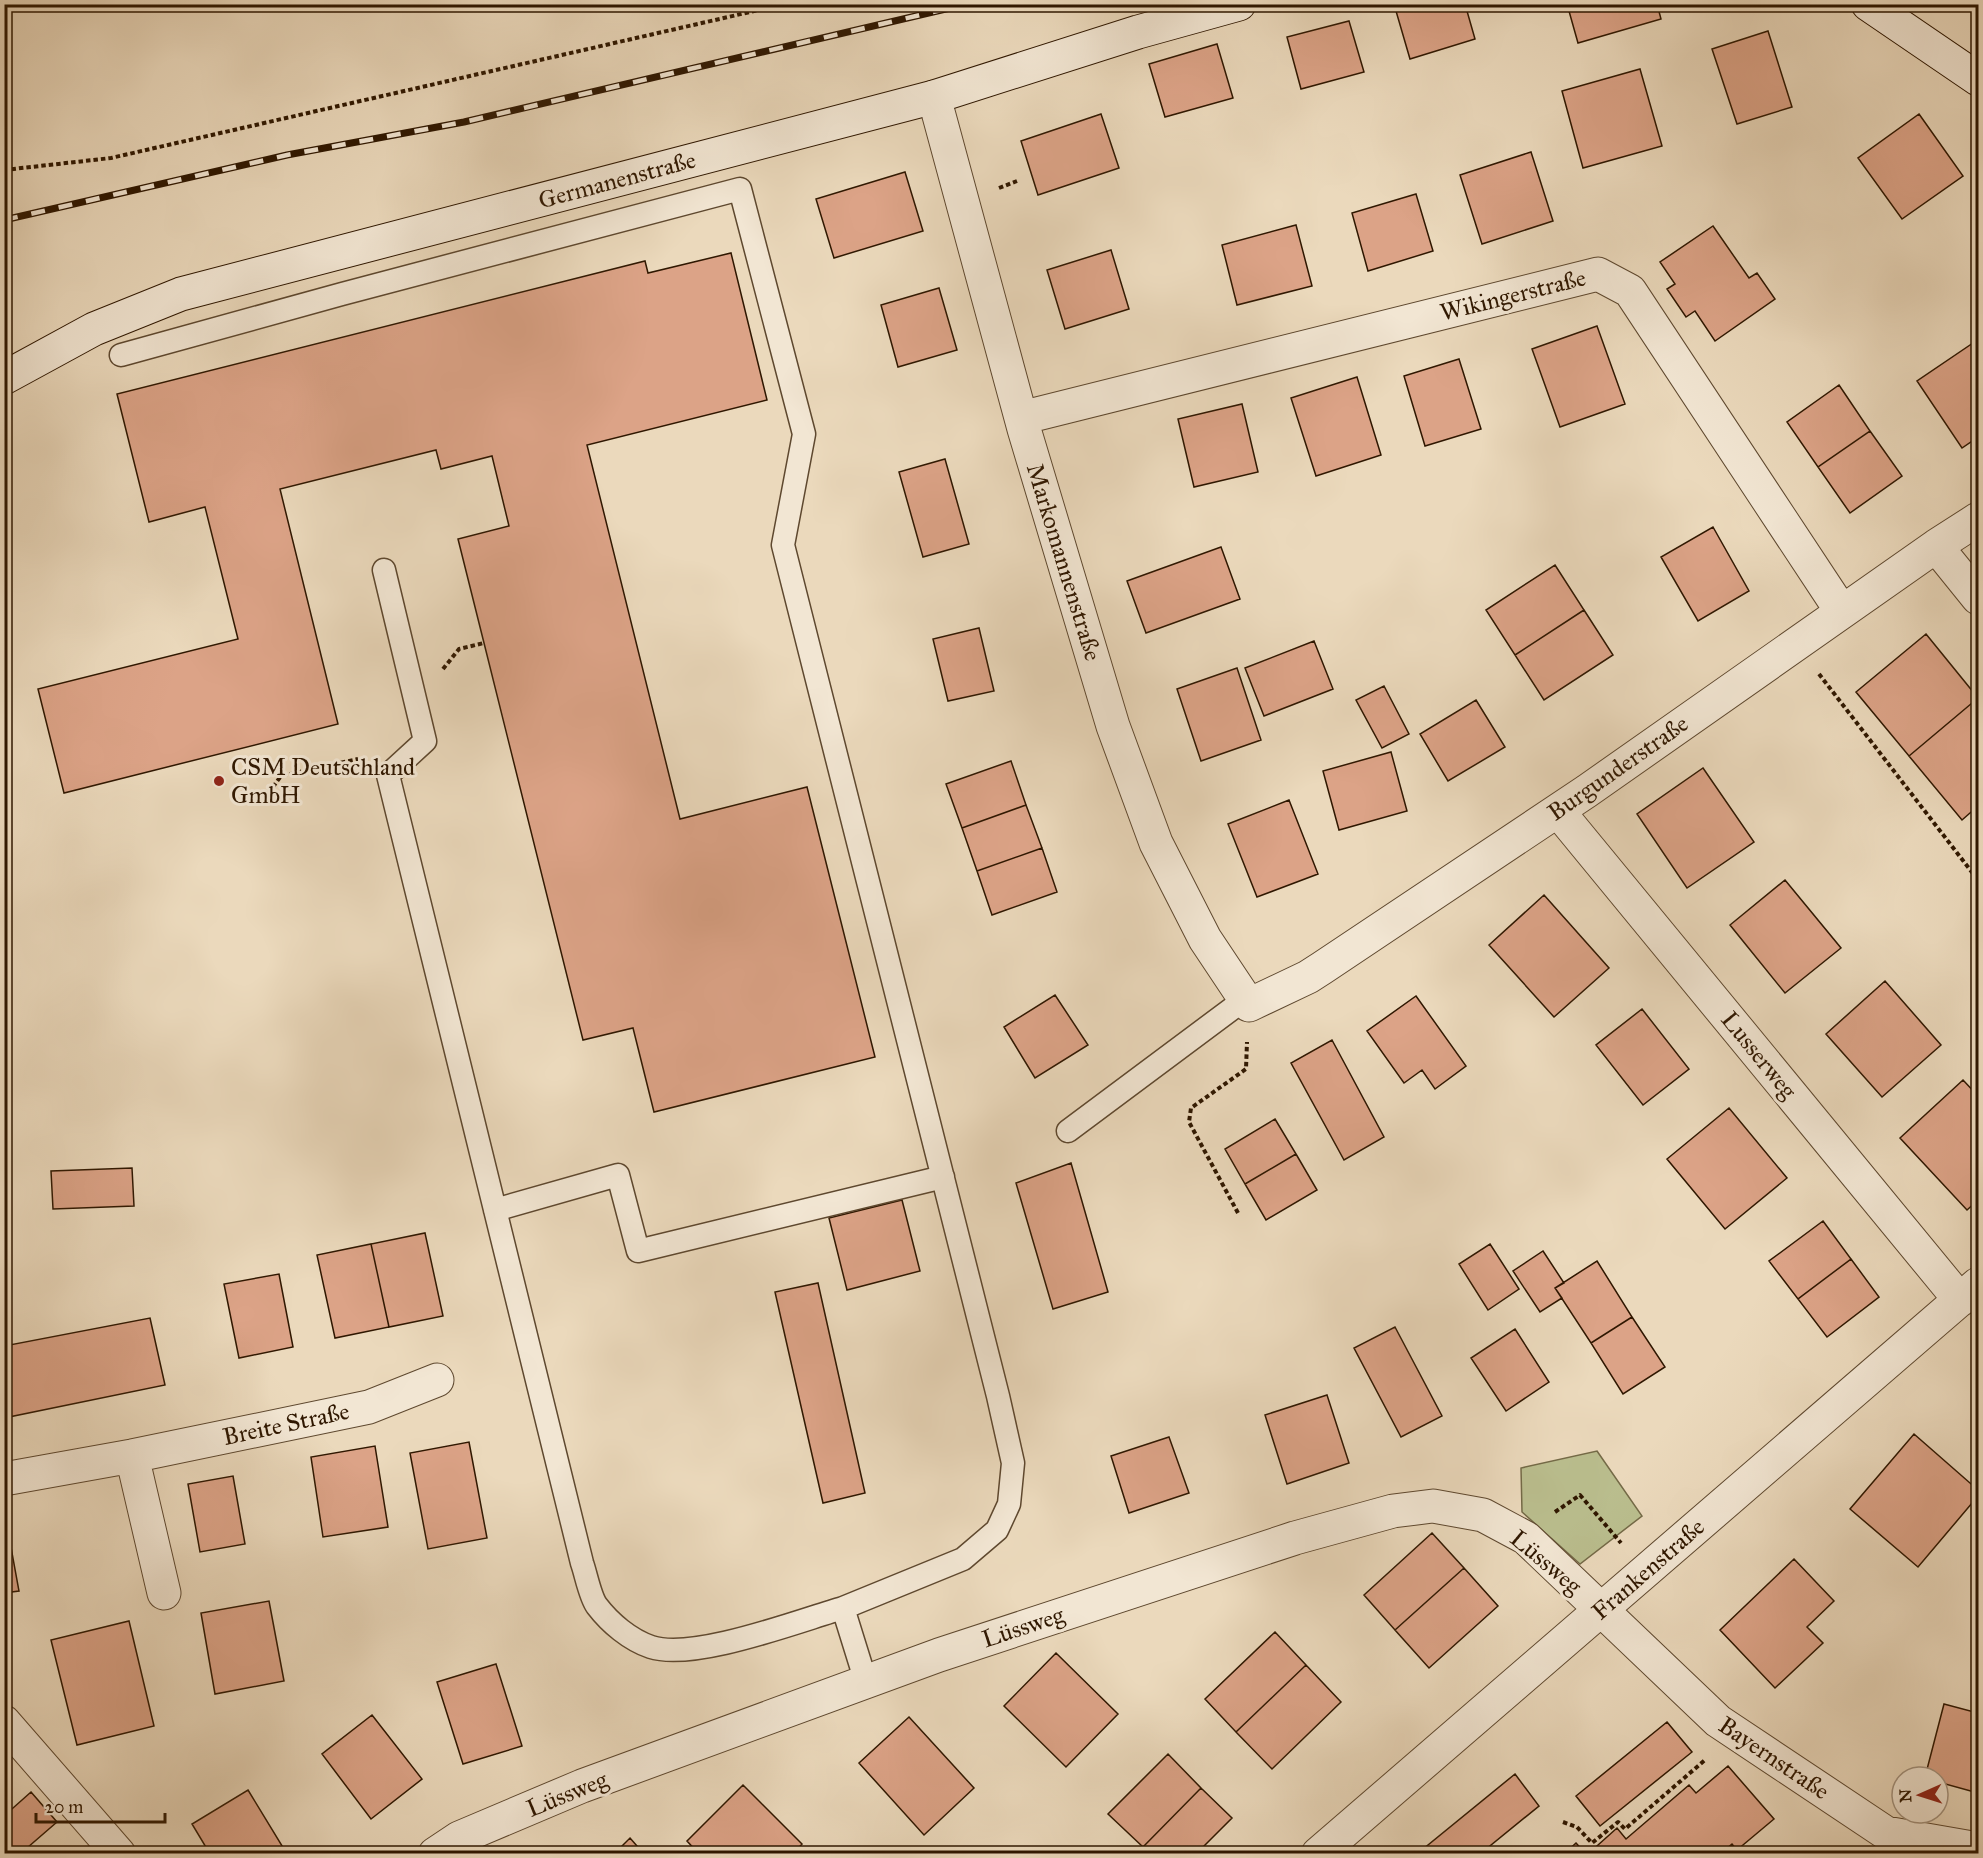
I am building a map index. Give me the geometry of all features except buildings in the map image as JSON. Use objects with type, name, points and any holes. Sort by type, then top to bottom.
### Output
[{"type":"street","name":"Germanenstraße","points":[[4,378],[94,329],[181,294],[934,97],[1138,32],[1239,4]]},
{"type":"street","points":[[1868,4],[1978,79]]},
{"type":"street","name":"Markomannenstraße","points":[[934,97],[1021,418],[1113,726],[1156,843],[1205,939],[1247,1002]]},
{"type":"street","name":"Wikingerstraße","points":[[1021,418],[1598,274],[1630,291],[1842,612]]},
{"type":"street","name":"Burgunderstraße","points":[[1247,1002],[1308,977],[1558,811],[1795,644],[1978,519]]},
{"type":"street","points":[[1936,546],[1978,598]]},
{"type":"street","name":"Lusserweg","points":[[1558,811],[1969,1292]]},
{"type":"street","name":"Frankenstraße","points":[[1318,1854],[1969,1292]]},
{"type":"street","name":"Breite Straße","points":[[4,1479],[132,1456],[369,1407],[437,1380]]},
{"type":"street","points":[[132,1456],[164,1593]]},
{"type":"street","name":"Lüssweg","points":[[435,1854],[459,1838],[582,1786],[939,1655],[1268,1547],[1393,1511],[1433,1506],[1483,1515],[1526,1538],[1601,1610]]},
{"type":"street","name":"Bayernstraße","points":[[1601,1610],[1718,1721],[1882,1843],[1978,1849]]},
{"type":"street","points":[[4,1722],[119,1854]]},
{"type":"lane","points":[[121,355],[740,189],[804,434],[783,545],[1013,1462],[1009,1504],[997,1530],[963,1558],[843,1608],[748,1636],[689,1650],[653,1647],[626,1635],[595,1605],[582,1563],[388,775],[425,741],[384,570]]},
{"type":"lane","points":[[1068,1131],[1247,1002]]},
{"type":"lane","points":[[495,1210],[618,1175],[638,1251],[943,1177]]},
{"type":"lane","points":[[843,1608],[866,1682]]},
{"type":"path","points":[[4,170],[111,158],[785,4]]},
{"type":"path","points":[[416,703],[459,649],[484,643]]},
{"type":"path","points":[[1795,644],[1978,880]]},
{"type":"path","points":[[264,799],[281,776],[357,760],[365,752]]},
{"type":"path","points":[[1238,1213],[1189,1122],[1191,1108],[1245,1069],[1247,1002]]},
{"type":"path","points":[[1526,1538],[1538,1525],[1580,1495],[1645,1571]]},
{"type":"path","points":[[1563,1822],[1577,1827],[1592,1843],[1618,1822],[1625,1829],[1737,1733]]},
{"type":"green space","points":[[1597,1451],[1642,1516],[1580,1564],[1522,1512],[1521,1468]]},
{"type":"railway","points":[[4,220],[287,155],[464,122],[967,4]]},
{"type":"place","name":"CSM Deutschland GmbH","points":[[219,781]]}]
